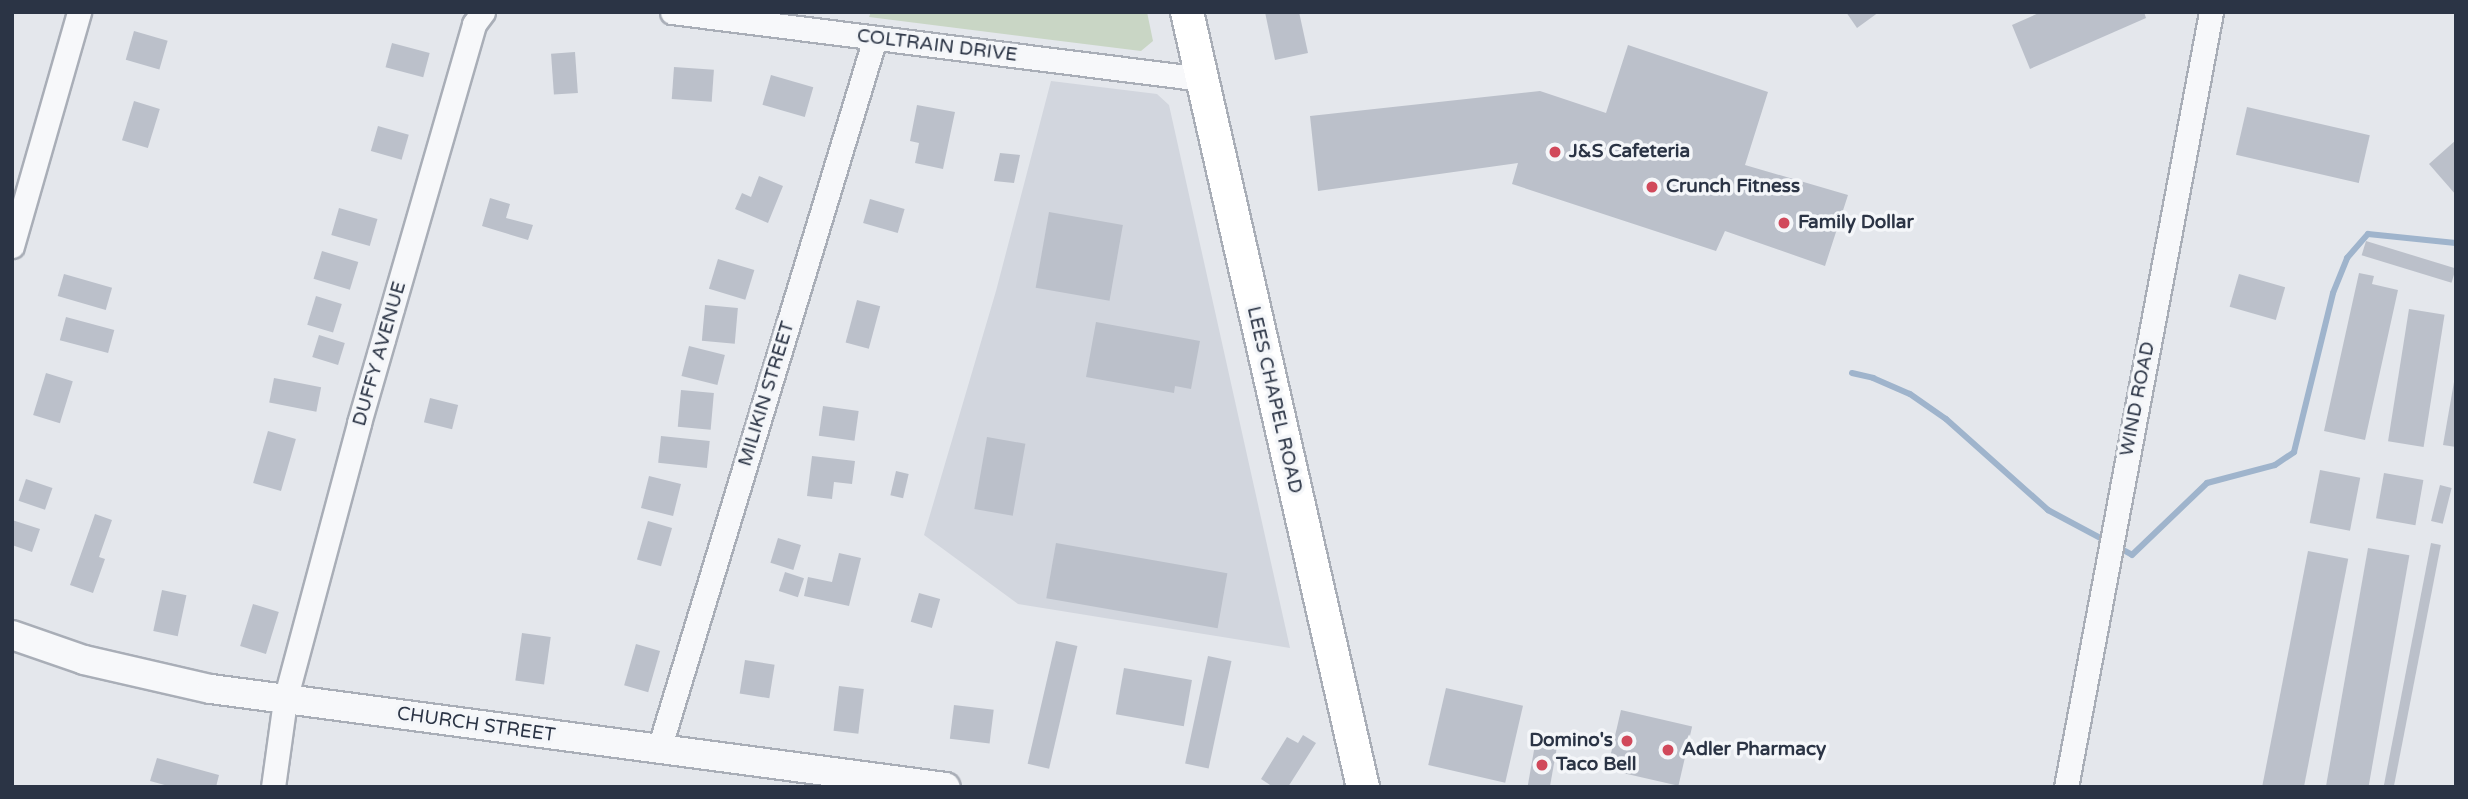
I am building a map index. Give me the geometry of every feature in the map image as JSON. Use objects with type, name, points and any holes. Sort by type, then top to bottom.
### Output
[{"type":"main road","name":"LEES CHAPEL ROAD","points":[[1187,12],[1363,787]]},
{"type":"street","points":[[12,246],[79,12]]},
{"type":"street","name":"DUFFY AVENUE","points":[[273,787],[285,700],[365,401],[474,24],[482,12]]},
{"type":"street","name":"COLTRAIN DRIVE","points":[[672,12],[1202,79]]},
{"type":"street","name":"WIND ROAD","points":[[2066,787],[2211,12]]},
{"type":"street","name":"MILIKIN STREET","points":[[660,749],[875,38]]},
{"type":"street","name":"CHURCH STREET","points":[[12,635],[84,660],[143,676],[285,700],[945,787]]},
{"type":"shaded area","points":[[1051,81],[1157,94],[1169,105],[1290,648],[1018,604],[924,535],[996,291]]},
{"type":"green space","points":[[871,12],[1147,12],[1153,41],[1141,51],[869,17]]},
{"type":"building","points":[[1265,12],[1299,12],[1308,53],[1275,60]]},
{"type":"building","points":[[1846,12],[1879,12],[1857,28]]},
{"type":"building","points":[[2041,12],[2144,12],[2146,18],[2030,69],[2012,25]]},
{"type":"building","points":[[134,31],[168,41],[159,69],[126,60]]},
{"type":"building","points":[[392,43],[430,53],[423,77],[386,67]]},
{"type":"building","points":[[1628,45],[1768,92],[1745,165],[1848,195],[1825,266],[1725,231],[1716,251],[1512,184],[1518,163],[1318,191],[1310,116],[1540,91],[1606,113]]},
{"type":"building","points":[[575,52],[578,93],[554,95],[551,54]]},
{"type":"building","points":[[674,67],[714,70],[712,102],[672,99]]},
{"type":"building","points":[[771,75],[813,87],[805,117],[762,105]]},
{"type":"building","points":[[134,101],[160,109],[148,148],[122,140]]},
{"type":"building","points":[[917,105],[955,112],[943,169],[915,163],[919,143],[910,141]]},
{"type":"building","points":[[2247,107],[2370,135],[2359,183],[2236,155]]},
{"type":"building","points":[[378,126],[409,135],[402,160],[371,151]]},
{"type":"building","points":[[2456,140],[2456,195],[2429,164]]},
{"type":"building","points":[[1000,153],[1020,155],[1014,183],[994,181]]},
{"type":"building","points":[[759,176],[783,186],[768,223],[735,209],[742,193],[751,197]]},
{"type":"building","points":[[490,198],[510,204],[506,218],[533,225],[528,240],[482,226]]},
{"type":"building","points":[[870,199],[905,209],[898,233],[863,223]]},
{"type":"building","points":[[339,208],[377,219],[370,246],[331,235]]},
{"type":"building","points":[[1049,212],[1123,225],[1109,301],[1036,288]]},
{"type":"building","points":[[2366,241],[2456,268],[2452,283],[2362,255]]},
{"type":"building","points":[[322,251],[358,262],[350,290],[314,279]]},
{"type":"building","points":[[718,259],[754,270],[745,300],[709,289]]},
{"type":"building","points":[[2359,273],[2374,276],[2372,284],[2398,290],[2365,440],[2324,431]]},
{"type":"building","points":[[64,274],[112,288],[106,310],[58,296]]},
{"type":"building","points":[[2239,274],[2285,287],[2276,320],[2230,307]]},
{"type":"building","points":[[316,296],[342,304],[333,333],[307,325]]},
{"type":"building","points":[[857,300],[880,306],[869,349],[846,343]]},
{"type":"building","points":[[705,305],[738,308],[735,344],[702,341]]},
{"type":"building","points":[[2409,309],[2445,315],[2424,447],[2388,441]]},
{"type":"building","points":[[66,317],[114,330],[108,353],[60,340]]},
{"type":"building","points":[[1096,322],[1200,341],[1191,389],[1175,386],[1174,393],[1086,377]]},
{"type":"building","points":[[319,335],[345,343],[338,365],[312,357]]},
{"type":"building","points":[[689,346],[725,355],[717,385],[682,376]]},
{"type":"building","points":[[46,373],[73,381],[60,423],[33,415]]},
{"type":"building","points":[[274,378],[321,387],[316,412],[269,403]]},
{"type":"building","points":[[2456,382],[2456,447],[2443,445]]},
{"type":"building","points":[[681,390],[714,393],[711,430],[678,427]]},
{"type":"building","points":[[430,398],[458,405],[452,429],[424,422]]},
{"type":"building","points":[[823,406],[859,411],[854,441],[819,436]]},
{"type":"building","points":[[268,431],[296,439],[281,491],[253,483]]},
{"type":"building","points":[[661,436],[710,441],[707,468],[658,463]]},
{"type":"building","points":[[987,437],[1025,444],[1013,516],[974,509]]},
{"type":"building","points":[[812,456],[855,461],[852,484],[834,482],[832,499],[807,496]]},
{"type":"building","points":[[2320,470],[2360,478],[2350,531],[2310,523]]},
{"type":"building","points":[[896,471],[909,474],[903,498],[890,495]]},
{"type":"building","points":[[2384,473],[2423,480],[2415,525],[2376,518]]},
{"type":"building","points":[[649,476],[681,484],[673,516],[641,508]]},
{"type":"building","points":[[26,479],[52,488],[45,510],[19,501]]},
{"type":"building","points":[[2440,485],[2452,488],[2443,524],[2431,521]]},
{"type":"building","points":[[95,514],[112,520],[99,557],[105,559],[93,593],[70,585]]},
{"type":"building","points":[[12,520],[40,529],[32,552],[12,545]]},
{"type":"building","points":[[648,521],[672,528],[661,566],[637,559]]},
{"type":"building","points":[[778,538],[801,545],[793,570],[770,563]]},
{"type":"building","points":[[1056,543],[1227,573],[1218,628],[1046,598]]},
{"type":"building","points":[[2431,543],[2441,545],[2394,787],[2384,786]]},
{"type":"building","points":[[2368,548],[2409,555],[2369,787],[2326,787]]},
{"type":"building","points":[[2308,551],[2348,559],[2304,787],[2262,787]]},
{"type":"building","points":[[839,553],[861,558],[849,606],[804,596],[808,577],[832,582]]},
{"type":"building","points":[[785,572],[804,578],[798,597],[779,591]]},
{"type":"building","points":[[162,590],[186,595],[178,636],[153,631]]},
{"type":"building","points":[[919,593],[940,599],[932,628],[911,622]]},
{"type":"building","points":[[253,604],[279,612],[266,654],[240,646]]},
{"type":"building","points":[[522,633],[551,637],[544,685],[515,681]]},
{"type":"building","points":[[1056,641],[1077,646],[1049,769],[1028,764]]},
{"type":"building","points":[[636,644],[660,651],[648,692],[624,685]]},
{"type":"building","points":[[1208,656],[1231,661],[1209,769],[1185,764]]},
{"type":"building","points":[[745,660],[775,665],[769,698],[740,694]]},
{"type":"building","points":[[1124,668],[1192,680],[1184,726],[1116,714]]},
{"type":"building","points":[[839,686],[864,689],[858,734],[834,731]]},
{"type":"building","points":[[1446,688],[1523,706],[1505,783],[1428,765]]},
{"type":"building","points":[[954,705],[994,710],[990,744],[950,739]]},
{"type":"building","points":[[1621,710],[1692,726],[1678,786],[1607,769]]},
{"type":"building","points":[[1303,735],[1316,743],[1288,787],[1273,787],[1261,779],[1287,737],[1298,743]]},
{"type":"building","name":"Taco Bell","points":[[1536,739],[1558,743],[1550,787],[1528,787]]},
{"type":"building","points":[[157,758],[219,775],[216,787],[172,787],[150,781]]},
{"type":"waterway","points":[[2116,546],[2132,555],[2207,483],[2275,465],[2294,452],[2333,293],[2347,258],[2368,234],[2456,243]]},
{"type":"waterway","points":[[1852,373],[1873,378],[1910,394],[1946,419],[2048,510],[2106,541]]},
{"type":"place","name":"J&S Cafeteria","points":[[1555,152]]},
{"type":"place","name":"Crunch Fitness","points":[[1652,187]]},
{"type":"place","name":"Family Dollar","points":[[1784,223]]},
{"type":"place","name":"Domino's","points":[[1627,741]]},
{"type":"place","name":"Adler Pharmacy","points":[[1668,750]]},
{"type":"place","name":"Taco Bell","points":[[1542,765]]}]
